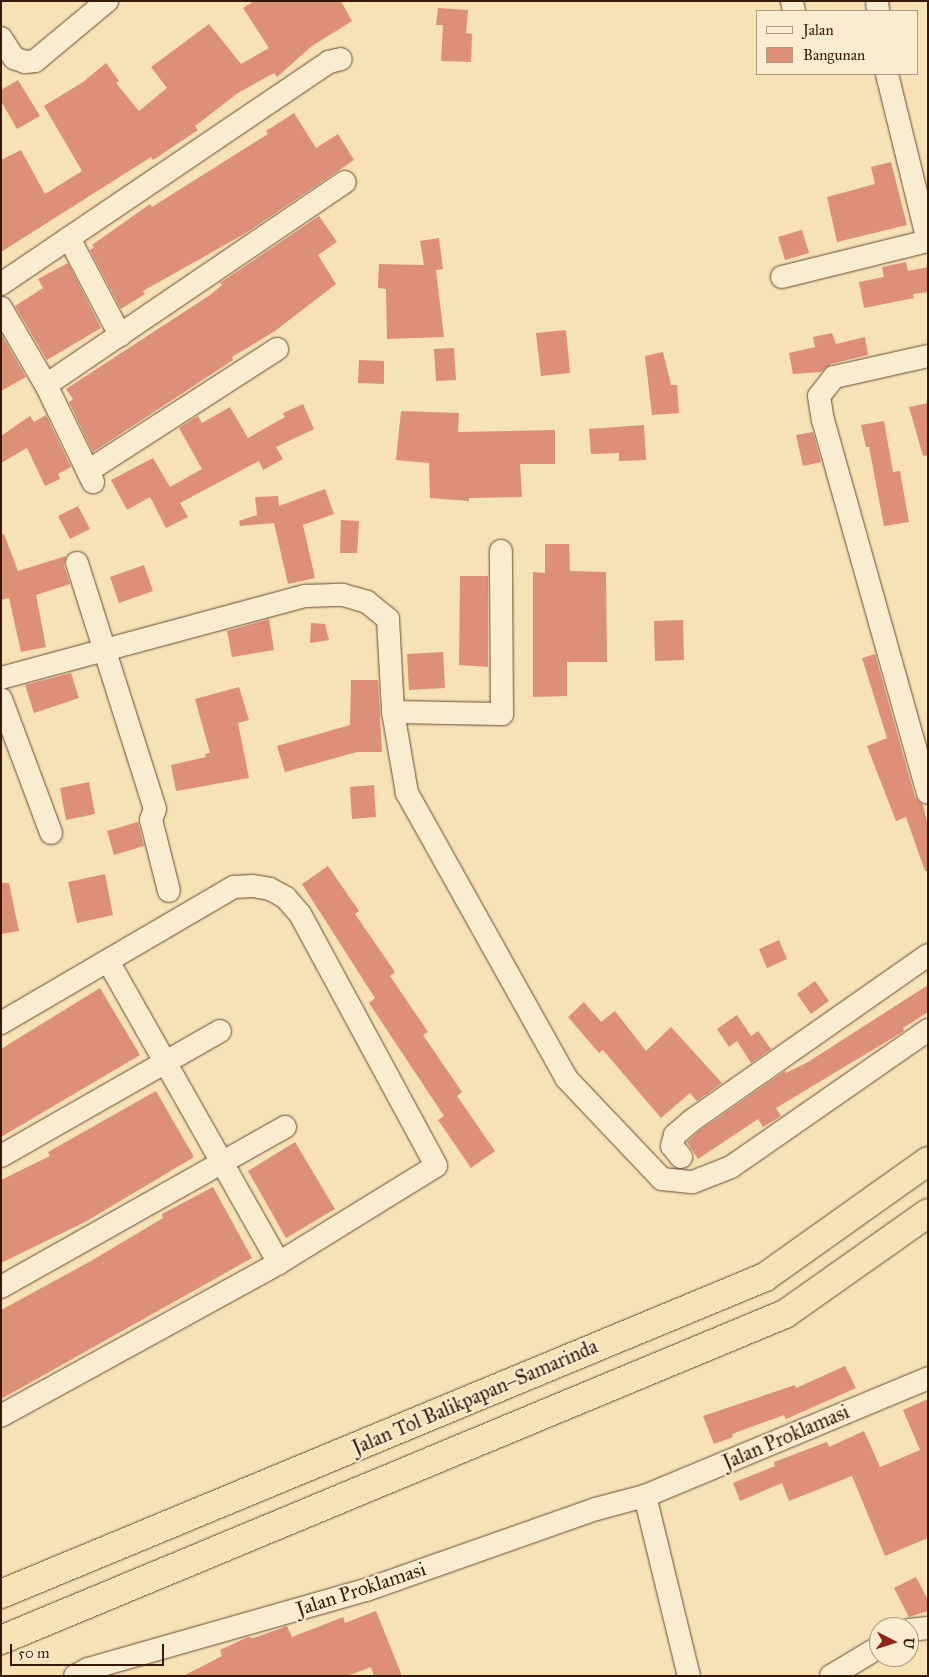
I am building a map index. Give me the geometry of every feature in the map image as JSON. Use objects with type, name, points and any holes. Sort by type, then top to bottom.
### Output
[{"type":"highway","name":"Jalan Tol Balikpapan–Samarinda","points":[[1,1594],[764,1277],[928,1161]]},
{"type":"highway","name":"Jalan Tol Balikpapan–Samarinda","points":[[1,1640],[785,1314],[928,1213]]},
{"type":"street","points":[[1,38],[14,58],[25,62],[35,61],[107,1]]},
{"type":"street","points":[[1,284],[329,62],[340,59]]},
{"type":"street","points":[[782,277],[928,242],[887,75]]},
{"type":"street","points":[[46,385],[344,182]]},
{"type":"street","points":[[69,238],[120,335]]},
{"type":"street","points":[[1,308],[46,385],[91,477],[276,349]]},
{"type":"street","points":[[928,356],[834,377],[819,396],[823,420],[928,793]]},
{"type":"street","points":[[393,712],[502,714],[501,551]]},
{"type":"street","points":[[77,563],[103,649],[156,809],[151,820],[168,891]]},
{"type":"street","points":[[1,678],[305,596],[343,595],[367,602],[388,618],[393,712],[407,793],[566,1078],[662,1179],[693,1182],[731,1167],[928,1030]]},
{"type":"street","points":[[1,699],[51,833]]},
{"type":"street","points":[[1,1023],[234,887],[252,886],[270,889],[286,898],[300,914],[436,1166],[279,1263],[1,1416]]},
{"type":"street","points":[[680,1157],[672,1146],[673,1140],[690,1121],[928,955]]},
{"type":"street","points":[[108,961],[279,1263]]},
{"type":"street","points":[[1,1156],[220,1031]]},
{"type":"street","points":[[1,1287],[284,1127]]},
{"type":"street","name":"Jalan Proklamasi","points":[[74,1676],[88,1669],[366,1590],[596,1509],[645,1496],[928,1378]]},
{"type":"street","points":[[645,1496],[689,1676]]},
{"type":"street","points":[[831,1676],[869,1653]]},
{"type":"building","points":[[254,1],[341,1],[352,21],[312,46],[277,77],[274,73],[238,93],[195,126],[198,130],[153,160],[151,157],[1,252],[1,160],[21,150],[45,194],[82,171],[44,106],[83,82],[106,63],[119,81],[116,83],[139,111],[167,88],[151,67],[209,24],[241,64],[269,48],[243,8]]},
{"type":"building","points":[[438,8],[468,10],[466,33],[472,34],[471,62],[441,61],[443,25],[436,25]]},
{"type":"building","points":[[18,80],[40,116],[17,129],[1,101],[1,90]]},
{"type":"building","points":[[294,113],[316,148],[338,134],[354,160],[246,233],[143,291],[145,294],[121,309],[90,250],[94,247],[92,245],[150,204],[152,207],[268,134],[266,131]]},
{"type":"building","points":[[891,162],[907,225],[837,242],[827,197],[875,184],[871,167]]},
{"type":"building","points":[[319,216],[337,242],[318,255],[336,284],[275,331],[232,357],[233,360],[93,452],[69,402],[73,399],[66,389],[210,295],[222,285],[220,283]]},
{"type":"building","points":[[802,230],[809,253],[785,260],[778,237]]},
{"type":"building","points":[[439,238],[443,269],[436,270],[444,337],[387,339],[386,289],[378,288],[379,264],[424,265],[420,241]]},
{"type":"building","points":[[906,262],[908,271],[928,267],[928,292],[913,294],[914,298],[864,308],[859,282],[884,277],[882,267]]},
{"type":"building","points":[[68,263],[101,328],[47,360],[15,306],[43,288],[38,279]]},
{"type":"building","points":[[566,330],[570,373],[541,376],[536,333]]},
{"type":"building","points":[[832,333],[836,344],[865,337],[868,355],[831,364],[821,372],[793,374],[789,353],[815,347],[813,337]]},
{"type":"building","points":[[1,334],[26,377],[1,391]]},
{"type":"building","points":[[454,348],[456,380],[436,381],[434,349]]},
{"type":"building","points":[[663,352],[671,385],[677,385],[679,413],[652,415],[645,356]]},
{"type":"building","points":[[359,360],[384,361],[384,384],[358,383]]},
{"type":"building","points":[[928,403],[928,455],[923,456],[909,407]]},
{"type":"building","points":[[303,404],[314,429],[276,447],[283,459],[263,470],[259,461],[180,503],[188,517],[166,528],[150,497],[127,510],[111,480],[153,458],[170,487],[202,469],[179,428],[198,416],[202,423],[230,407],[248,438],[285,417],[283,413]]},
{"type":"building","points":[[401,411],[459,413],[458,432],[555,430],[555,464],[520,464],[522,497],[469,498],[469,501],[430,498],[429,463],[396,460]]},
{"type":"building","points":[[46,415],[71,467],[58,474],[60,479],[45,486],[27,448],[1,463],[1,436],[30,416],[34,422]]},
{"type":"building","points":[[884,421],[893,472],[900,471],[909,522],[884,526],[869,447],[866,447],[861,425]]},
{"type":"building","points":[[644,425],[646,460],[619,461],[619,453],[591,454],[589,429]]},
{"type":"building","points":[[813,432],[821,462],[803,466],[796,435]]},
{"type":"building","points":[[325,489],[334,514],[303,525],[315,578],[288,584],[274,523],[240,526],[239,521],[257,515],[255,497],[278,496],[279,506]]},
{"type":"building","points":[[78,506],[90,529],[70,539],[58,516]]},
{"type":"building","points":[[341,520],[359,521],[357,553],[340,553]]},
{"type":"building","points":[[4,534],[18,571],[66,556],[64,566],[70,584],[36,595],[46,647],[21,652],[9,598],[1,600],[1,535]]},
{"type":"building","points":[[545,544],[569,544],[570,571],[606,572],[607,662],[567,662],[567,696],[533,697],[533,572],[545,573]]},
{"type":"building","points":[[144,565],[153,591],[119,603],[110,577]]},
{"type":"building","points":[[460,576],[488,576],[488,667],[459,665]]},
{"type":"building","points":[[269,619],[274,650],[232,657],[227,631]]},
{"type":"building","points":[[683,620],[684,660],[655,661],[654,621]]},
{"type":"building","points":[[311,623],[325,624],[329,640],[310,643]]},
{"type":"building","points":[[443,652],[445,688],[409,690],[407,654]]},
{"type":"building","points":[[875,654],[915,797],[923,805],[928,826],[928,871],[925,871],[906,817],[896,821],[867,746],[887,738],[862,658]]},
{"type":"building","points":[[71,673],[79,698],[34,713],[25,685]]},
{"type":"building","points":[[351,680],[378,680],[382,752],[357,752],[285,772],[277,746],[350,725]]},
{"type":"building","points":[[239,687],[249,720],[238,723],[249,778],[176,791],[171,765],[206,757],[205,754],[210,753],[195,699]]},
{"type":"building","points":[[89,782],[95,814],[66,820],[60,788]]},
{"type":"building","points":[[374,785],[376,817],[352,819],[350,787]]},
{"type":"building","points":[[138,822],[144,846],[114,855],[107,831]]},
{"type":"building","points":[[328,866],[359,911],[355,914],[395,972],[390,976],[428,1032],[423,1035],[462,1092],[457,1096],[495,1151],[471,1168],[438,1120],[444,1116],[369,1003],[375,998],[302,884]]},
{"type":"building","points":[[105,874],[113,915],[77,923],[68,882]]},
{"type":"building","points":[[1,883],[9,883],[19,931],[1,934]]},
{"type":"building","points":[[779,940],[787,959],[767,968],[759,949]]},
{"type":"building","points":[[815,981],[829,1001],[811,1014],[797,994]]},
{"type":"building","points":[[928,985],[928,1012],[903,1028],[904,1031],[776,1108],[781,1116],[763,1127],[758,1119],[698,1159],[687,1142],[699,1131],[785,1071],[786,1073],[808,1062]]},
{"type":"building","points":[[100,988],[140,1055],[1,1137],[1,1049]]},
{"type":"building","points":[[584,1002],[601,1022],[615,1011],[646,1051],[671,1027],[722,1083],[697,1101],[690,1093],[661,1118],[603,1050],[599,1053],[568,1017]]},
{"type":"building","points":[[737,1015],[751,1036],[758,1031],[771,1049],[751,1063],[737,1041],[729,1047],[717,1029]]},
{"type":"building","points":[[156,1091],[194,1157],[85,1222],[1,1263],[1,1180],[50,1156],[48,1152]]},
{"type":"building","points":[[295,1142],[335,1209],[286,1238],[248,1171]]},
{"type":"building","points":[[213,1187],[252,1258],[1,1399],[1,1310],[91,1261],[163,1218],[162,1214]]},
{"type":"building","points":[[845,1366],[856,1388],[786,1419],[784,1415],[732,1434],[733,1437],[714,1444],[703,1416],[795,1385],[796,1388]]},
{"type":"building","points":[[928,1399],[928,1538],[885,1556],[852,1476],[789,1501],[782,1483],[740,1501],[733,1483],[775,1466],[774,1462],[827,1442],[829,1447],[864,1431],[880,1467],[920,1450],[903,1410]]},
{"type":"building","points":[[916,1577],[928,1600],[928,1611],[909,1617],[894,1588]]},
{"type":"building","points":[[376,1611],[402,1676],[374,1676],[371,1667],[347,1676],[183,1676],[222,1656],[220,1650],[248,1637],[254,1638],[287,1626],[292,1637],[343,1617],[345,1623]]}]
